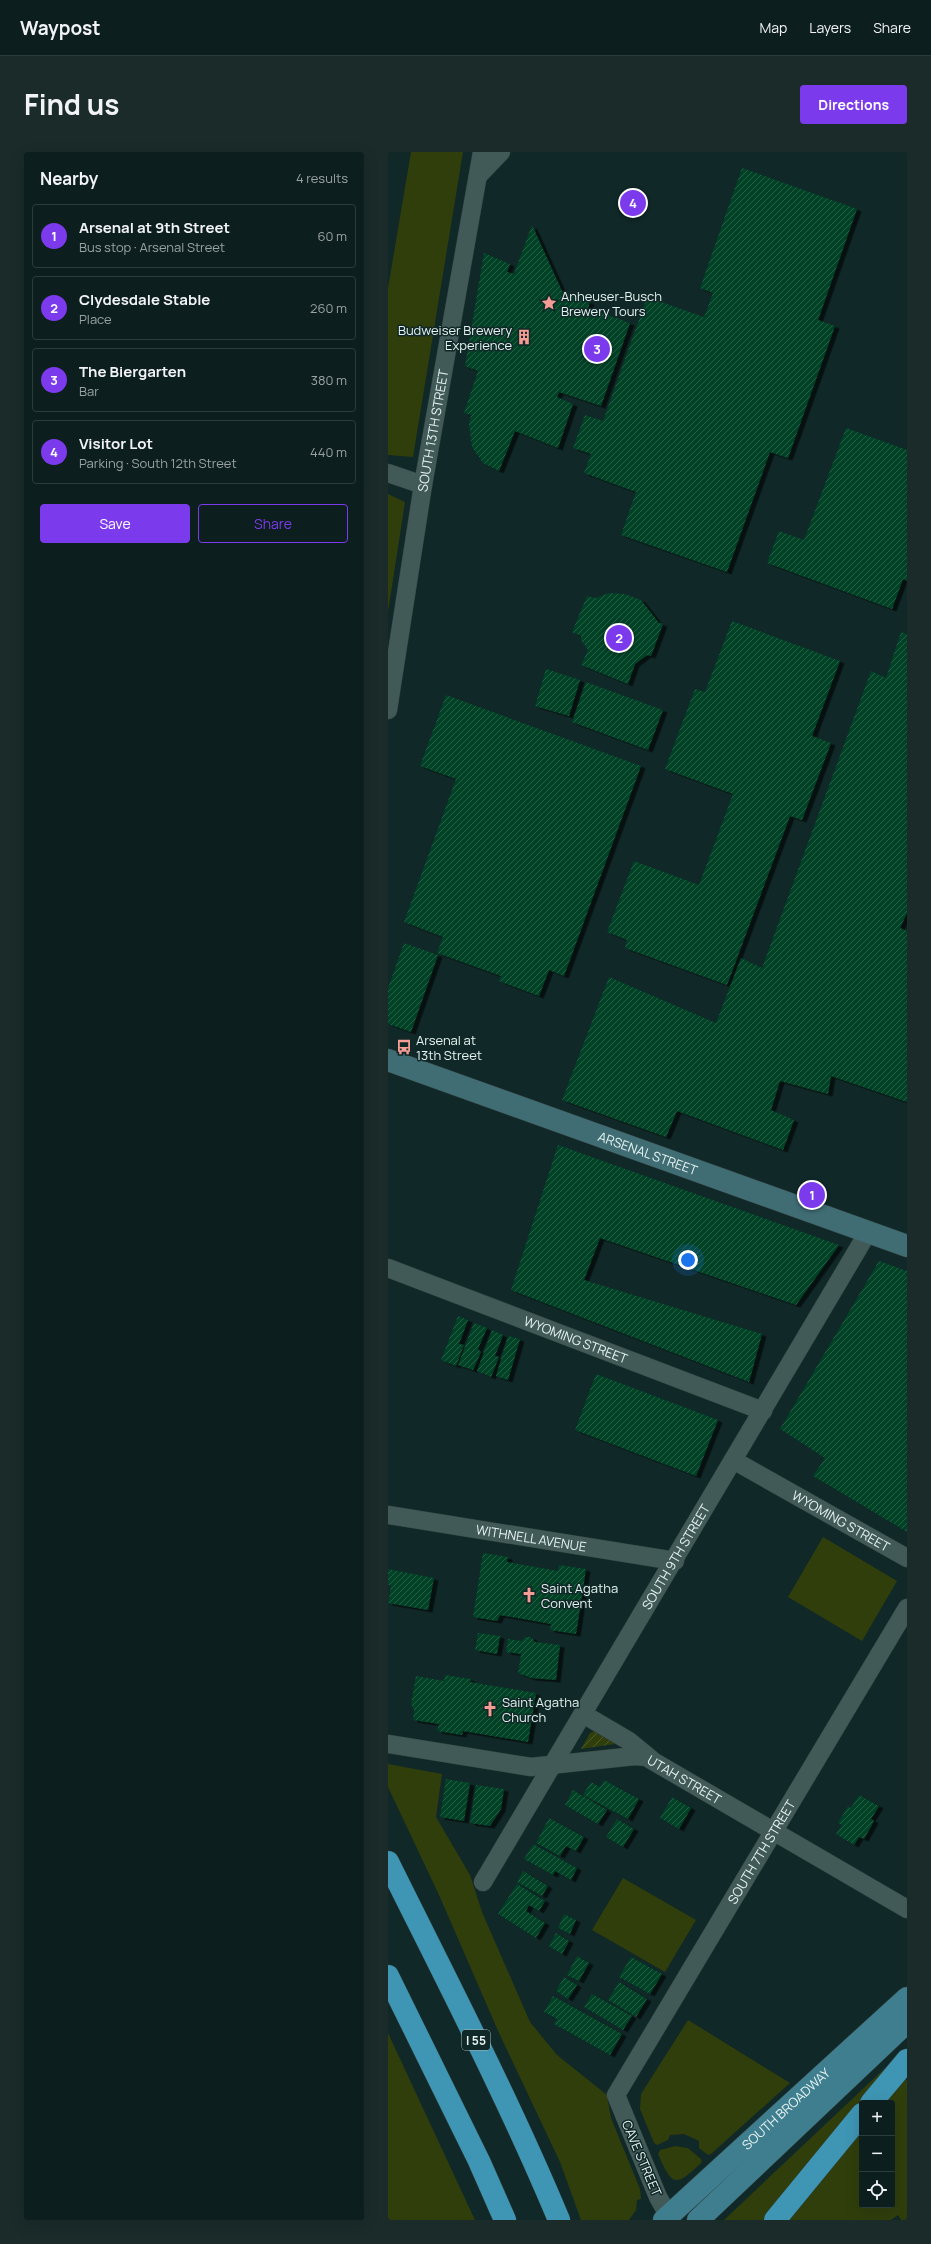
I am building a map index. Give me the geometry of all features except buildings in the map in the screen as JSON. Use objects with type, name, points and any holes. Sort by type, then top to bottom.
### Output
[{"type":"highway","name":"I 55","points":[[388,1862],[531,2153],[559,2220]]},
{"type":"highway","points":[[388,1976],[479,2161],[505,2220]]},
{"type":"highway","points":[[874,2100],[907,2060]]},
{"type":"highway","points":[[775,2220],[859,2118]]},
{"type":"main road","name":"ARSENAL STREET","points":[[388,1060],[907,1246]]},
{"type":"main road","name":"SOUTH BROADWAY","points":[[668,2219],[907,1998]]},
{"type":"main road","name":"SOUTH BROADWAY","points":[[698,2220],[907,2022]]},
{"type":"street","name":"SOUTH 13TH STREET","points":[[388,710],[423,485],[482,152]]},
{"type":"street","points":[[479,175],[501,152]]},
{"type":"street","points":[[388,473],[423,485]]},
{"type":"street","name":"SOUTH 9TH STREET","points":[[483,1882],[868,1232]]},
{"type":"street","name":"WYOMING STREET","points":[[388,1268],[763,1411]]},
{"type":"street","name":"WYOMING STREET","points":[[733,1460],[907,1558]]},
{"type":"street","name":"WITHNELL AVENUE","points":[[388,1515],[674,1561]]},
{"type":"street","name":"SOUTH 7TH STREET","points":[[616,2095],[907,1608]]},
{"type":"street","points":[[583,1714],[629,1741],[652,1759]]},
{"type":"street","name":"UTAH STREET","points":[[388,1744],[521,1766],[552,1766],[635,1756],[652,1759],[907,1909]]},
{"type":"street","name":"CAVE STREET","points":[[616,2095],[668,2219]]},
{"type":"green space","points":[[411,152],[463,152],[413,457],[388,455],[388,288]]},
{"type":"green space","points":[[388,494],[405,502],[388,612]]},
{"type":"green space","points":[[823,1537],[897,1581],[862,1641],[788,1597]]},
{"type":"green space","points":[[594,1731],[615,1744],[581,1749],[590,1733]]},
{"type":"green space","points":[[388,1764],[442,1774],[436,1817],[470,1875],[482,1912],[530,2022],[557,2055],[607,2095],[611,2118],[640,2189],[641,2199],[637,2200],[636,2210],[629,2220],[581,2220],[560,2162],[499,2033],[439,1895],[388,1787]]},
{"type":"green space","points":[[623,1878],[696,1920],[665,1972],[592,1930]]},
{"type":"green space","points":[[688,2020],[790,2083],[711,2154],[708,2155],[699,2148],[699,2141],[684,2134],[670,2135],[668,2140],[657,2145],[654,2143],[640,2109],[641,2094]]},
{"type":"green space","points":[[388,2033],[475,2220],[388,2220]]},
{"type":"green space","points":[[889,2066],[861,2100],[859,2100],[859,2103],[763,2220],[724,2220],[885,2068]]},
{"type":"green space","points":[[903,2077],[907,2080],[907,2220],[901,2220],[898,2215],[891,2220],[786,2220],[859,2131],[859,2208],[895,2208],[895,2100],[884,2100]]},
{"type":"green space","points":[[675,2146],[688,2148],[702,2160],[701,2163],[680,2180],[671,2178],[658,2154],[660,2150]]},
{"type":"place","name":"Visitor Lot","points":[[633,203]]},
{"type":"place","name":"Anheuser-Busch Brewery Tours","points":[[549,303]]},
{"type":"place","name":"Budweiser Brewery Experience","points":[[524,337]]},
{"type":"place","name":"The Biergarten","points":[[597,349]]},
{"type":"place","name":"Clydesdale Stable","points":[[619,638]]},
{"type":"place","name":"Arsenal at 13th Street","points":[[404,1047]]},
{"type":"place","name":"Arsenal at 9th Street","points":[[812,1195]]},
{"type":"place","name":"Saint Agatha Convent","points":[[529,1595]]},
{"type":"place","name":"Saint Agatha Church","points":[[490,1709]]}]
